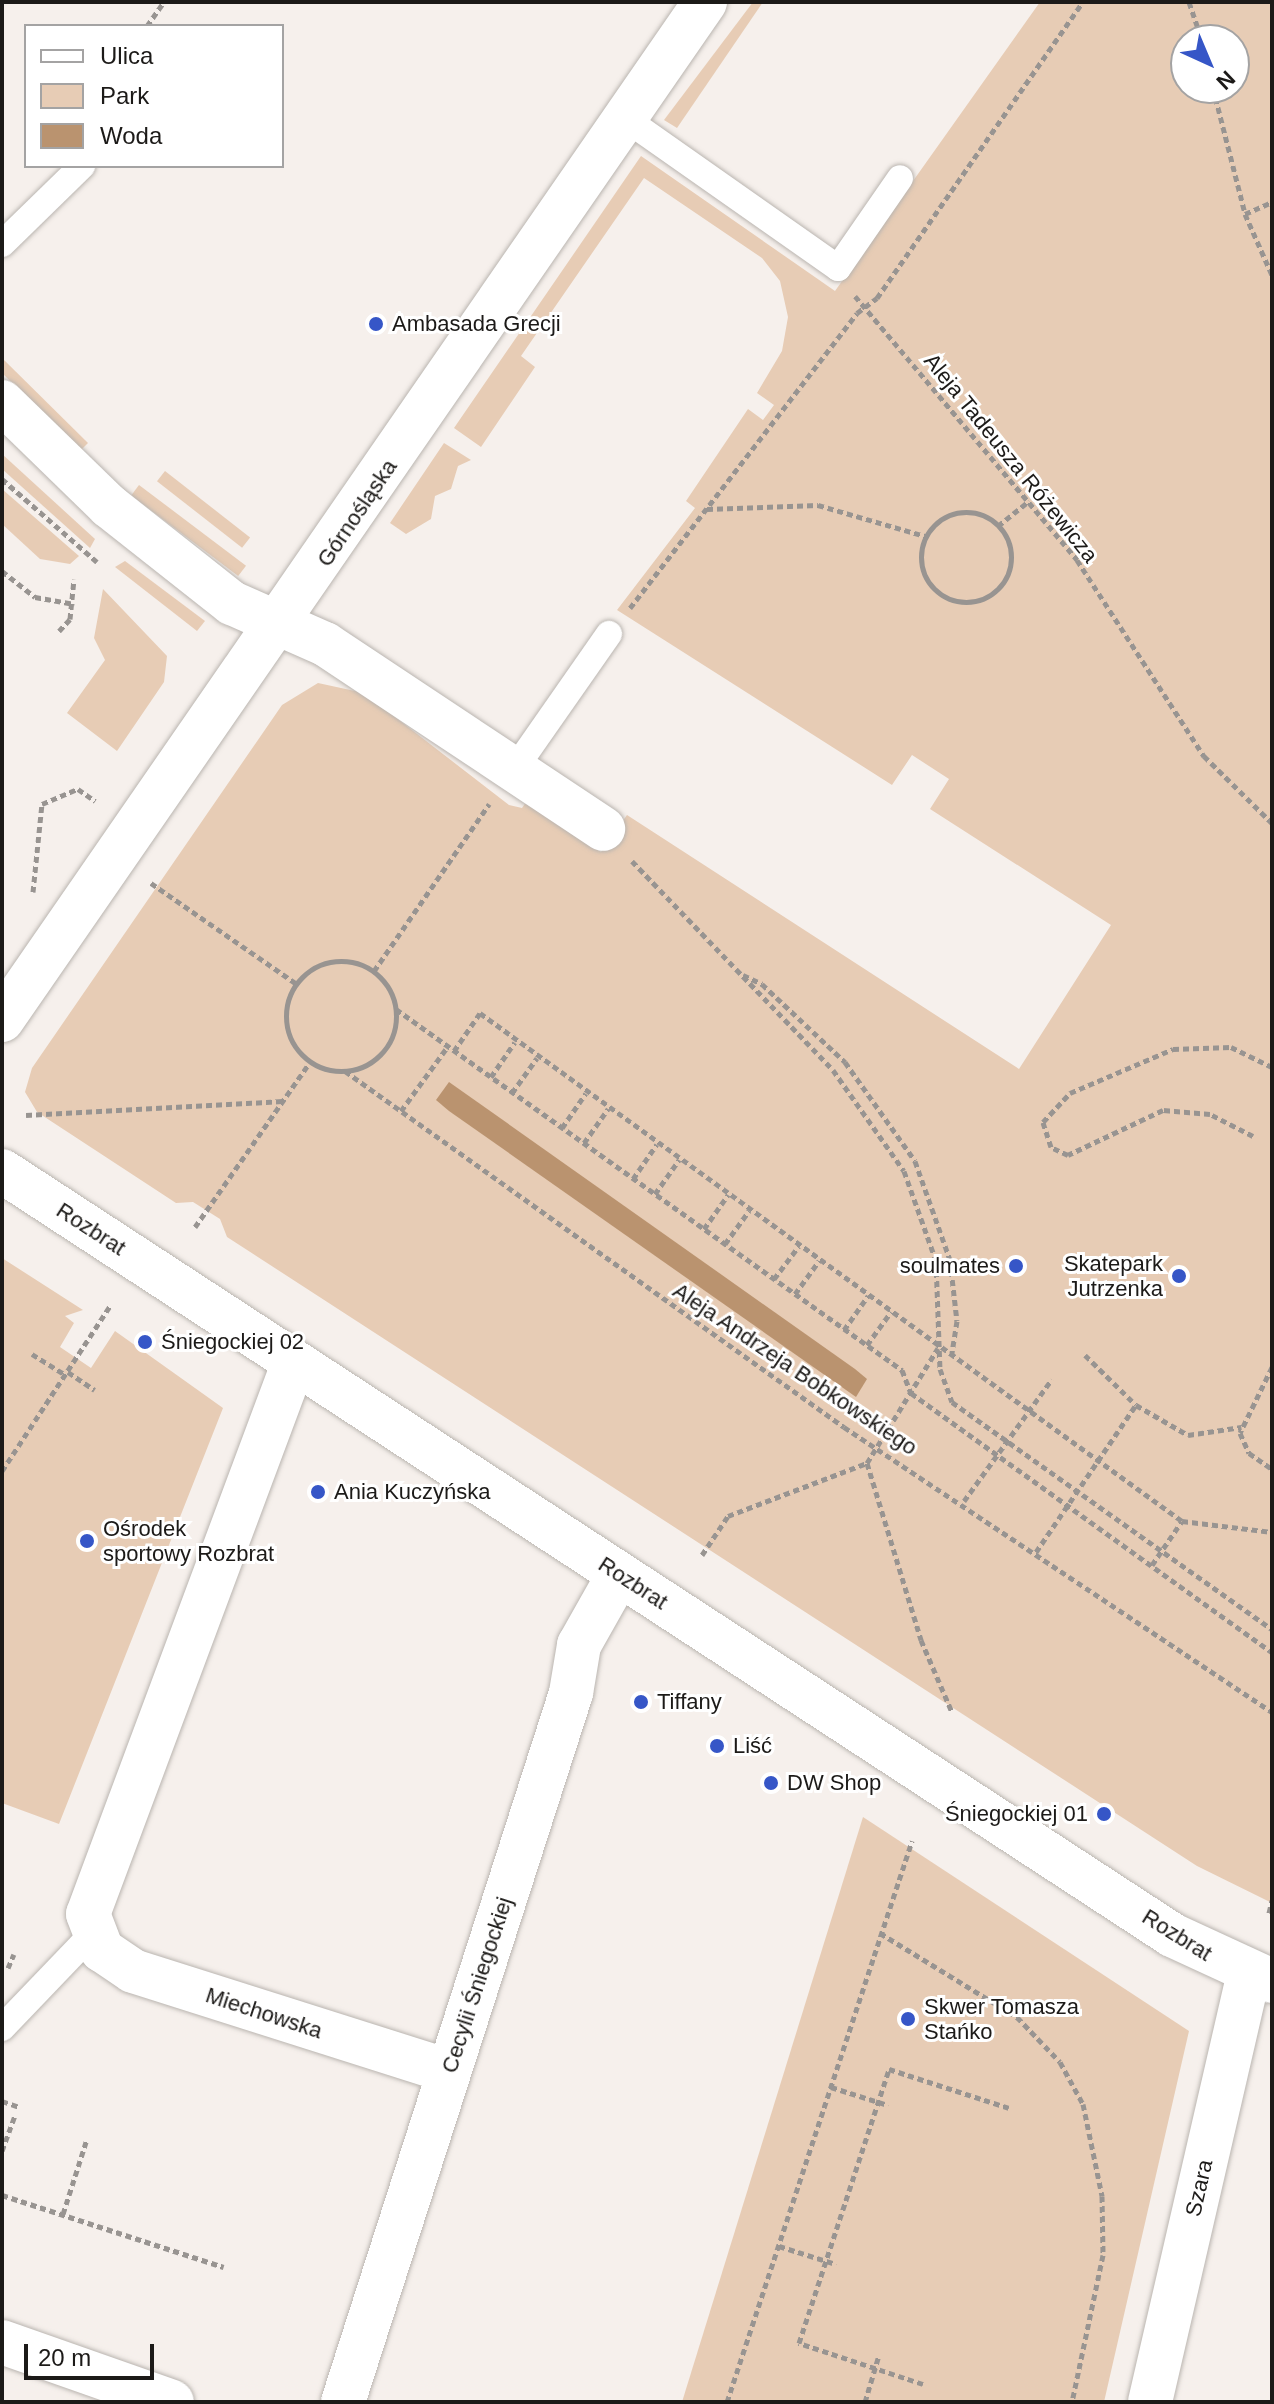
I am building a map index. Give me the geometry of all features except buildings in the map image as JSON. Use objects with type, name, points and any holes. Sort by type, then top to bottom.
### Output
[{"type":"street","name":"Górnośląska","points":[[2,1020],[278,625],[705,2]]},
{"type":"street","points":[[2,402],[164,552],[232,603],[325,644],[603,829]]},
{"type":"street","name":"Rozbrat","points":[[2,1171],[1172,1935],[1261,1978]]},
{"type":"street","points":[[92,1934],[89,1899],[294,1362]]},
{"type":"street","name":"Cecylii Śniegockiej","points":[[343,2402],[571,1693],[579,1645],[619,1574]]},
{"type":"street","name":"Miechowska","points":[[92,1934],[133,1971],[449,2071]]},
{"type":"street","name":"Szara","points":[[1150,2402],[1261,1978]]},
{"type":"street","points":[[2,2342],[172,2402]]},
{"type":"lane","points":[[626,119],[838,268],[900,178]]},
{"type":"lane","points":[[2,244],[80,168]]},
{"type":"lane","points":[[514,770],[609,634]]},
{"type":"lane","points":[[2,2028],[92,1934]]},
{"type":"path","points":[[148,24],[164,2]]},
{"type":"path","points":[[609,634],[866,306],[1083,2]]},
{"type":"path","points":[[1191,3],[1197,24]]},
{"type":"path","points":[[1217,104],[1245,214],[1272,275]]},
{"type":"path","points":[[1245,214],[1272,202]]},
{"type":"path","name":"Aleja Tadeusza Różewicza","points":[[838,268],[845,288],[866,306],[1077,560],[1204,756],[1272,823]]},
{"type":"path","points":[[2,479],[97,562]]},
{"type":"path","points":[[998,526],[1029,501]]},
{"type":"path","points":[[707,509],[818,505],[925,536]]},
{"type":"path","points":[[958,513],[998,526],[1010,550],[1006,577],[973,601],[934,589],[921,564],[925,536],[958,513]]},
{"type":"path","points":[[2,571],[35,597],[74,604]]},
{"type":"path","points":[[59,631],[74,604],[74,579]]},
{"type":"path","points":[[33,892],[40,802],[78,789],[95,801]]},
{"type":"path","points":[[195,1227],[310,1062],[286,1019],[297,984],[333,962],[374,971],[487,808]]},
{"type":"path","points":[[603,829],[860,1100],[904,1171],[936,1261],[943,1384],[952,1402],[1272,1629]]},
{"type":"path","points":[[151,883],[297,984]]},
{"type":"path","name":"Aleja Andrzeja Bobkowskiego","points":[[374,971],[396,1009],[902,1370],[911,1393],[1272,1652]]},
{"type":"path","points":[[743,975],[762,984],[845,1062],[915,1161],[950,1260],[957,1321],[952,1354]]},
{"type":"path","points":[[345,1071],[387,1046],[396,1009]]},
{"type":"path","points":[[401,1111],[480,1013],[537,1058],[1182,1521],[1272,1532]]},
{"type":"path","points":[[491,1077],[515,1042]]},
{"type":"path","points":[[1253,1136],[1210,1114],[1163,1110],[1068,1155],[1051,1147],[1043,1122],[1070,1093],[1173,1049],[1231,1047],[1272,1067]]},
{"type":"path","points":[[512,1093],[537,1058]]},
{"type":"path","name":"Aleja Andrzeja Bobkowskiego","points":[[310,1062],[345,1071],[877,1446],[964,1501],[1272,1712]]},
{"type":"path","points":[[562,1128],[586,1093]]},
{"type":"path","points":[[26,1115],[283,1101]]},
{"type":"path","points":[[584,1143],[608,1109]]},
{"type":"path","points":[[633,1179],[657,1144]]},
{"type":"path","points":[[655,1194],[679,1160]]},
{"type":"path","points":[[704,1229],[728,1195]]},
{"type":"path","points":[[725,1244],[749,1211]]},
{"type":"path","points":[[774,1279],[799,1246]]},
{"type":"path","points":[[795,1294],[819,1261]]},
{"type":"path","points":[[844,1330],[868,1296]]},
{"type":"path","points":[[2,1471],[110,1306]]},
{"type":"path","points":[[867,1345],[891,1312]]},
{"type":"path","points":[[702,1555],[728,1516],[867,1463],[940,1345]]},
{"type":"path","points":[[32,1354],[95,1390]]},
{"type":"path","points":[[1085,1355],[1136,1405],[1188,1435],[1241,1427]]},
{"type":"path","points":[[1272,1367],[1241,1427],[1249,1453],[1272,1469]]},
{"type":"path","points":[[964,1501],[1052,1379]]},
{"type":"path","points":[[1036,1552],[1136,1405]]},
{"type":"path","points":[[867,1463],[916,1627],[952,1712]]},
{"type":"path","points":[[1152,1565],[1182,1521]]},
{"type":"path","points":[[727,2402],[912,1841]]},
{"type":"path","points":[[1269,1913],[1272,1900]]},
{"type":"path","points":[[880,1933],[1017,2017],[1060,2062],[1083,2104],[1100,2184],[1103,2255],[1072,2402]]},
{"type":"path","points":[[923,2384],[799,2343],[889,2069],[1009,2108]]},
{"type":"path","points":[[831,2087],[888,2105]]},
{"type":"path","points":[[2,2101],[19,2107]]},
{"type":"path","points":[[2,2151],[15,2116]]},
{"type":"path","points":[[63,2215],[87,2139]]},
{"type":"path","points":[[2,2195],[224,2267]]},
{"type":"path","points":[[779,2246],[836,2264]]},
{"type":"path","points":[[865,2402],[879,2355]]},
{"type":"green space","points":[[753,2],[763,2],[677,128],[664,120]]},
{"type":"green space","points":[[1040,2],[1272,2],[1272,1903],[1197,1866],[227,1237],[220,1219],[193,1202],[176,1203],[37,1112],[25,1092],[32,1068],[282,705],[318,683],[364,693],[509,805],[522,808],[529,798],[601,852],[627,815],[1019,1069],[1111,925],[930,809],[949,779],[912,755],[892,785],[617,610],[695,508],[686,501],[748,409],[763,420],[774,405],[757,393],[782,351],[788,317],[780,281],[762,258],[644,178],[521,356],[535,367],[481,447],[454,428],[641,156],[835,291]]},
{"type":"green space","points":[[2,358],[88,443],[81,450],[2,373]]},
{"type":"green space","points":[[444,443],[471,460],[458,466],[451,489],[435,496],[431,519],[406,534],[390,523]]},
{"type":"green space","points":[[2,454],[95,539],[90,548],[2,469]]},
{"type":"green space","points":[[165,471],[250,537],[242,548],[157,481]]},
{"type":"green space","points":[[139,485],[246,566],[238,576],[131,495]]},
{"type":"green space","points":[[2,489],[79,556],[70,564],[40,559],[2,524]]},
{"type":"green space","points":[[125,561],[205,621],[197,631],[115,567]]},
{"type":"green space","points":[[103,589],[167,656],[164,682],[117,751],[67,713],[105,660],[94,638]]},
{"type":"green space","name":"Ośrodek sportowy Rozbrat","points":[[2,1258],[83,1310],[65,1316],[74,1323],[60,1347],[91,1368],[115,1331],[223,1408],[59,1824],[2,1803]]},
{"type":"green space","points":[[863,1817],[1189,2031],[1104,2402],[682,2402]]},
{"type":"water","points":[[449,1082],[855,1369],[867,1379],[856,1397],[449,1111],[436,1100]]},
{"type":"place","name":"Ambasada Grecji","points":[[376,324]]},
{"type":"place","name":"soulmates","points":[[1016,1266]]},
{"type":"place","name":"Skatepark Jutrzenka","points":[[1179,1276]]},
{"type":"place","name":"Śniegockiej 02","points":[[145,1342]]},
{"type":"place","name":"Ania Kuczyńska","points":[[318,1492]]},
{"type":"place","name":"Ośrodek sportowy Rozbrat","points":[[87,1541]]},
{"type":"place","name":"Tiffany","points":[[641,1702]]},
{"type":"place","name":"Liść","points":[[717,1746]]},
{"type":"place","name":"DW Shop","points":[[771,1783]]},
{"type":"place","name":"Śniegockiej 01","points":[[1104,1814]]},
{"type":"place","name":"Skwer Tomasza Stańko","points":[[908,2019]]}]
